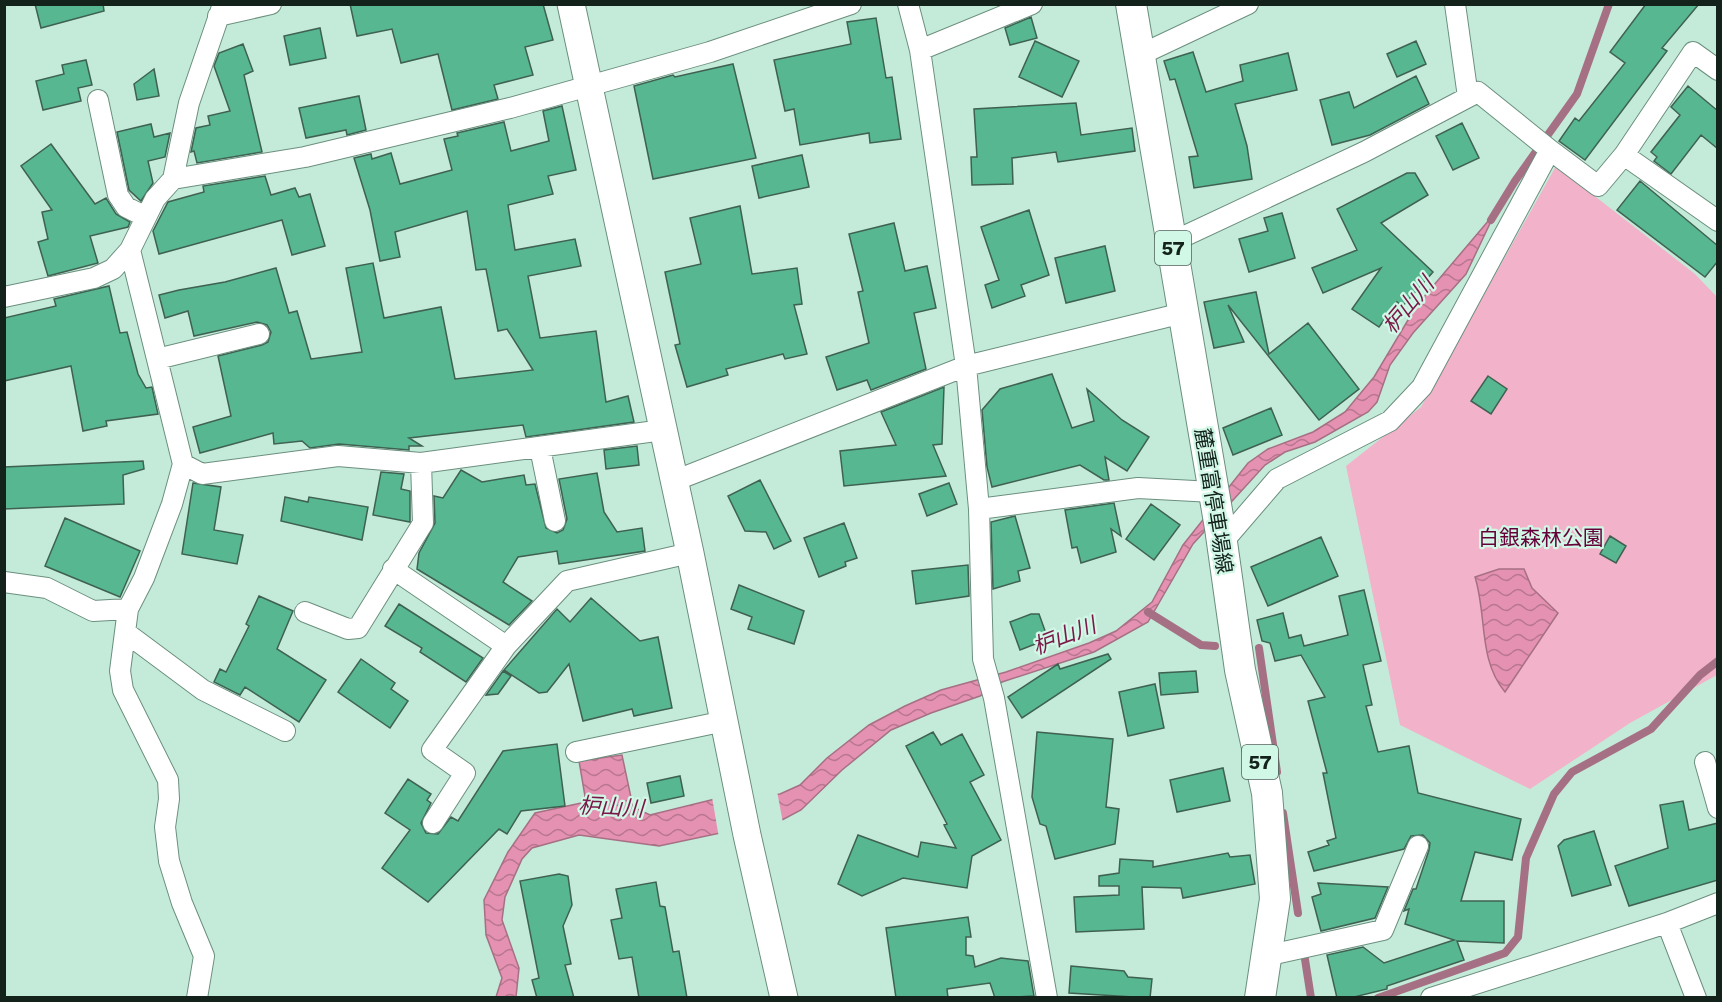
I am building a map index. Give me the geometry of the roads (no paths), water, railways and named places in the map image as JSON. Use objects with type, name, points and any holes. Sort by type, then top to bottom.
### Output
[{"type":"main road","name":"麓重富停車場線","points":[[1131,4],[1221,536],[1240,670],[1267,793],[1275,899],[1260,998]]},
{"type":"street","points":[[4,297],[94,278],[113,269],[130,250],[155,199],[173,179],[189,103],[220,10],[271,4]]},
{"type":"street","points":[[571,4],[690,553],[747,835],[784,998]]},
{"type":"street","points":[[173,179],[305,157],[510,108],[710,52],[850,4]]},
{"type":"street","points":[[908,4],[920,50],[966,366],[979,509],[984,666],[994,698],[1047,998]]},
{"type":"street","points":[[920,50],[1032,4]]},
{"type":"street","points":[[1140,55],[1248,4]]},
{"type":"street","points":[[1455,4],[1468,97]]},
{"type":"street","points":[[1172,242],[1364,152],[1478,92],[1598,186],[1624,154],[1693,52],[1718,70]]},
{"type":"street","points":[[98,100],[118,195],[126,207],[146,217]]},
{"type":"street","points":[[1221,536],[1277,479],[1390,421],[1422,387],[1549,149]]},
{"type":"street","points":[[1624,154],[1718,221]]},
{"type":"street","points":[[130,250],[183,464],[172,504],[144,578],[128,609],[120,671],[123,690],[168,780],[169,799],[165,827],[169,861],[182,903],[204,956],[197,998]]},
{"type":"street","points":[[674,481],[966,366],[1183,313]]},
{"type":"street","points":[[157,359],[259,334]]},
{"type":"street","points":[[183,464],[202,474],[338,456],[421,463],[663,430]]},
{"type":"street","points":[[540,448],[555,520]]},
{"type":"street","points":[[305,612],[348,629],[358,628],[423,523],[421,463]]},
{"type":"street","points":[[979,509],[1138,488],[1213,492]]},
{"type":"street","points":[[433,823],[465,773],[432,750],[506,646],[567,581],[690,553]]},
{"type":"street","points":[[393,569],[506,646]]},
{"type":"street","points":[[4,582],[47,588],[93,611],[128,609]]},
{"type":"street","points":[[125,632],[204,690],[285,731]]},
{"type":"street","points":[[576,752],[725,721]]},
{"type":"street","points":[[1705,762],[1718,808]]},
{"type":"street","points":[[1265,956],[1383,930],[1418,846]]},
{"type":"street","points":[[1442,996],[1667,923],[1718,903]]},
{"type":"street","points":[[1667,923],[1696,998]]},
{"type":"water","points":[[1495,213],[1466,274],[1413,333],[1390,365],[1377,402],[1368,412],[1315,442],[1285,452],[1265,465],[1193,544],[1148,622],[1094,652],[1002,682],[980,696],[891,730],[842,770],[801,810],[782,820],[659,846],[579,835],[532,848],[522,859],[505,897],[502,920],[519,968],[516,997],[496,997],[502,978],[486,935],[484,900],[508,852],[535,813],[586,802],[579,761],[622,755],[633,807],[650,815],[715,799],[780,794],[800,785],[827,758],[869,725],[905,706],[941,690],[1006,672],[1089,643],[1116,631],[1152,602],[1183,545],[1248,463],[1268,449],[1313,432],[1345,412],[1374,377],[1417,305]]},
{"type":"water","points":[[1499,569],[1524,569],[1532,588],[1558,613],[1505,692],[1496,679],[1487,652],[1475,577]]},
{"type":"waterway","name":"枦山川","points":[[1491,220],[1515,181],[1577,94],[1609,4]]},
{"type":"waterway","points":[[1148,612],[1201,645],[1215,646]]},
{"type":"waterway","points":[[1259,648],[1277,772]]},
{"type":"waterway","points":[[1378,998],[1505,953],[1518,937],[1526,858],[1554,794],[1572,772],[1651,729],[1700,675],[1718,661]]},
{"type":"waterway","points":[[1283,813],[1298,913]]},
{"type":"waterway","points":[[1304,953],[1311,998]]},
{"type":"park label","name":"白銀森林公園","points":[[1541,537]]}]
